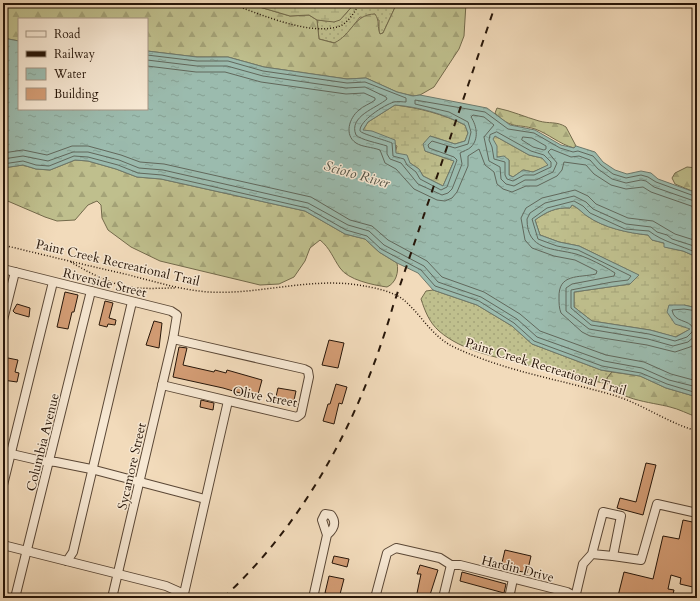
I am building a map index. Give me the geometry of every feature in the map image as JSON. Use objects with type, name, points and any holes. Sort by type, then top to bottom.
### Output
[{"type":"street","name":"Riverside Street","points":[[3,269],[175,312],[177,318],[173,339]]},
{"type":"street","points":[[3,320],[15,272]]},
{"type":"street","points":[[3,485],[7,453],[53,282]]},
{"type":"street","name":"Columbia Avenue","points":[[15,598],[91,291]]},
{"type":"street","points":[[67,561],[73,552],[91,469],[132,302]]},
{"type":"street","name":"Sycamore Street","points":[[112,598],[173,339]]},
{"type":"street","name":"Olive Street","points":[[162,384],[297,417],[300,416],[310,376],[308,371],[304,368],[173,339]]},
{"type":"street","points":[[3,545],[166,586],[184,596],[228,401]]},
{"type":"street","points":[[7,453],[91,469],[205,498]]},
{"type":"street","points":[[592,554],[641,560],[657,504],[697,513]]},
{"type":"street","points":[[576,598],[583,564],[592,554],[603,512],[621,516],[613,556]]},
{"type":"street","points":[[313,598],[327,535]]},
{"type":"street","name":"Hardin Drive","points":[[375,598],[387,553],[396,548],[440,558],[451,565],[460,565],[567,592],[576,598]]},
{"type":"street","points":[[443,598],[451,565]]},
{"type":"street","points":[[508,598],[513,579]]},
{"type":"path","points":[[229,3],[283,23],[323,30],[341,26],[355,11],[360,3]]},
{"type":"path","name":"Paint Creek Recreational Trail","points":[[3,245],[178,288],[230,292],[329,283],[369,287],[400,297],[446,344],[486,360],[631,401],[678,424],[697,431]]},
{"type":"path","points":[[69,261],[89,272],[119,285],[140,288],[178,288]]},
{"type":"green space","points":[[3,3],[246,3],[290,16],[309,15],[317,20],[319,39],[334,43],[345,35],[362,17],[368,15],[375,14],[380,34],[383,33],[397,3],[466,3],[464,36],[459,49],[434,87],[420,95],[413,96],[397,92],[366,78],[347,79],[264,67],[228,57],[197,57],[148,51],[148,18],[18,18],[18,41],[3,38]]},
{"type":"green space","points":[[246,3],[355,3],[340,20],[334,22],[317,20],[309,15],[290,16]]},
{"type":"green space","points":[[355,3],[397,3],[383,33],[380,34],[379,31],[379,20],[360,17],[343,39],[335,43],[319,39],[317,20],[331,21],[339,19],[343,17]]},
{"type":"green space","points":[[395,105],[431,112],[465,125],[468,133],[465,141],[455,144],[430,136],[425,151],[454,161],[443,186],[423,176],[419,169],[395,153],[397,146],[363,130],[368,122]]},
{"type":"green space","points":[[497,108],[539,121],[563,125],[566,127],[576,146],[574,148],[559,142],[529,127],[510,124],[495,113]]},
{"type":"green space","points":[[495,136],[529,155],[542,158],[549,165],[533,172],[523,170],[513,177],[509,175],[509,160],[497,157],[492,138]]},
{"type":"green space","points":[[75,160],[88,161],[137,177],[161,179],[305,211],[345,234],[365,239],[379,252],[397,263],[398,270],[395,280],[387,287],[368,283],[349,276],[340,268],[329,250],[320,240],[310,248],[305,261],[294,277],[279,284],[260,285],[160,261],[131,247],[108,230],[102,218],[101,205],[97,201],[88,205],[75,220],[57,221],[3,199],[3,168],[23,165],[36,169],[50,170]]},
{"type":"green space","points":[[687,167],[697,168],[697,193],[675,184],[672,178],[675,173]]},
{"type":"green space","points":[[572,205],[601,224],[633,233],[648,235],[652,240],[664,243],[665,247],[683,251],[697,257],[697,308],[684,305],[691,329],[675,337],[650,330],[592,321],[574,307],[574,292],[630,284],[638,275],[579,246],[559,242],[540,235],[535,220],[551,211],[560,208],[570,208]]},
{"type":"green space","points":[[433,290],[477,305],[512,326],[532,344],[601,370],[612,372],[607,378],[608,384],[491,356],[458,344],[439,331],[430,320],[426,312],[421,299],[426,291]]},
{"type":"green space","points":[[612,372],[640,376],[666,388],[697,397],[697,417],[673,408],[624,396],[610,385],[607,378]]},
{"type":"water","name":"Scioto River","points":[[3,38],[18,41],[18,110],[148,110],[148,51],[197,57],[228,57],[264,67],[347,79],[366,78],[397,92],[413,96],[420,95],[487,108],[510,125],[535,130],[561,145],[574,148],[576,146],[595,152],[603,162],[615,170],[627,174],[641,171],[651,173],[658,179],[697,193],[697,257],[683,251],[664,247],[664,243],[652,240],[648,235],[608,227],[587,216],[572,205],[570,208],[560,208],[551,211],[535,220],[540,235],[559,242],[579,246],[639,275],[630,284],[574,292],[574,307],[592,321],[650,330],[676,337],[690,329],[675,324],[667,312],[669,305],[684,305],[697,308],[697,397],[666,388],[640,376],[601,370],[532,344],[512,326],[477,305],[433,290],[418,273],[379,252],[365,239],[345,234],[305,211],[161,179],[137,177],[88,161],[75,160],[50,170],[36,169],[23,165],[3,168]],"holes":[[[395,105],[413,107],[449,118],[465,125],[468,133],[465,141],[455,144],[430,136],[423,144],[425,151],[454,161],[443,186],[423,176],[419,169],[410,163],[407,155],[396,153],[395,140],[372,131],[363,130],[368,122]],[[495,136],[529,155],[542,158],[548,165],[533,172],[523,170],[513,177],[509,175],[509,160],[504,156],[497,157],[497,146],[493,139]]]},
{"type":"building","points":[[65,292],[78,295],[68,329],[57,327]]},
{"type":"building","points":[[105,301],[113,303],[109,318],[116,320],[115,325],[108,324],[107,327],[99,325]]},
{"type":"building","points":[[17,304],[30,308],[29,317],[13,311]]},
{"type":"building","points":[[154,321],[162,323],[159,348],[146,345]]},
{"type":"building","points":[[329,340],[344,343],[338,368],[322,365]]},
{"type":"building","points":[[179,347],[187,348],[183,365],[214,372],[215,370],[226,373],[227,370],[262,380],[257,398],[223,388],[173,377]]},
{"type":"building","points":[[3,357],[18,360],[15,372],[19,373],[17,382],[3,380]]},
{"type":"building","points":[[336,384],[347,387],[342,404],[339,403],[334,424],[323,421]]},
{"type":"building","points":[[278,388],[296,391],[293,405],[275,401]]},
{"type":"building","points":[[201,400],[214,403],[213,410],[200,407]]},
{"type":"building","points":[[646,463],[656,465],[643,515],[617,508],[620,498],[636,502]]},
{"type":"building","points":[[683,520],[697,523],[697,588],[680,584],[681,578],[671,575],[668,589],[674,590],[672,598],[618,596],[624,572],[653,579],[663,536],[679,539]]},
{"type":"building","points":[[505,550],[531,556],[527,573],[501,567]]},
{"type":"building","points":[[334,556],[349,559],[347,567],[332,563]]},
{"type":"building","points":[[420,565],[438,570],[429,598],[416,598],[421,574],[417,574]]},
{"type":"building","points":[[462,572],[506,584],[504,593],[460,581]]},
{"type":"building","points":[[329,576],[344,579],[339,598],[328,598],[329,594],[325,593]]},
{"type":"railway","points":[[223,598],[253,568],[281,535],[306,500],[328,464],[348,426],[380,346],[496,3]]}]
